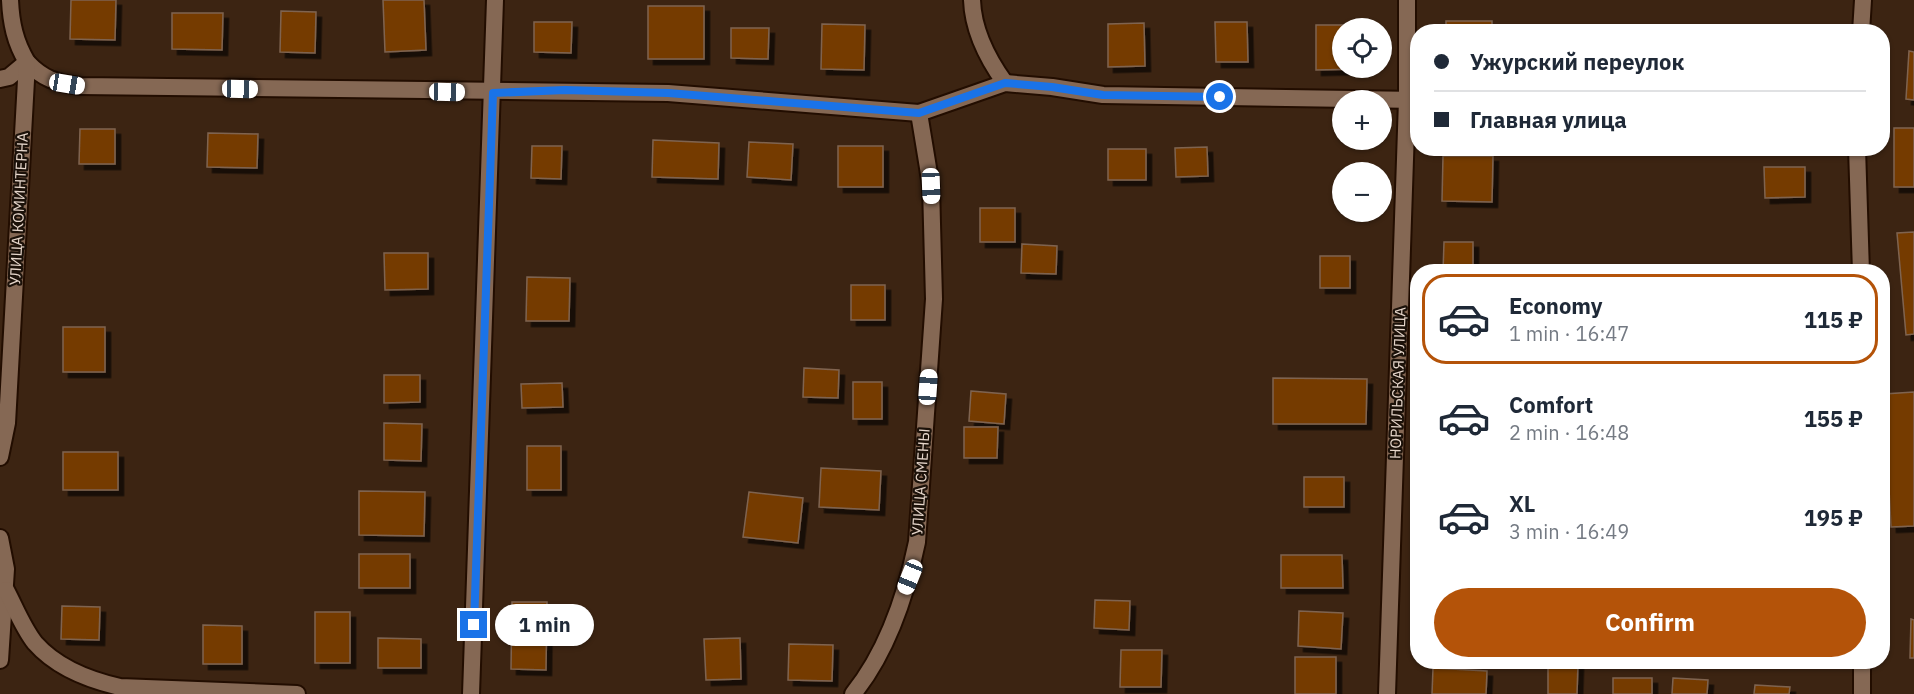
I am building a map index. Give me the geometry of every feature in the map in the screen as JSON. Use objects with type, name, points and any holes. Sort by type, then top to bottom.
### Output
[{"type":"street","name":"УЛИЦА КОМИНТЕРНА","points":[[0,457],[7,423],[27,62],[18,45],[11,20],[10,0]]},
{"type":"street","points":[[471,694],[495,0]]},
{"type":"street","points":[[972,0],[979,36],[990,62],[1005,83]]},
{"type":"street","name":"НОРИЛЬСКАЯ УЛИЦА","points":[[1407,0],[1410,60]]},
{"type":"street","points":[[1862,24],[1863,0]]},
{"type":"street","points":[[0,79],[9,77],[27,62],[40,75],[54,82],[80,86],[493,93],[565,90],[668,93],[919,113],[1005,83],[1103,95],[1410,100]]},
{"type":"street","name":"УЛИЦА СМЕНЫ","points":[[853,694],[876,662],[910,577],[917,542],[934,299],[931,186],[919,113]]},
{"type":"street","name":"НОРИЛЬСКАЯ УЛИЦА","points":[[1387,694],[1410,148]]},
{"type":"street","points":[[1857,156],[1861,264]]},
{"type":"street","points":[[0,538],[6,569],[0,660]]},
{"type":"street","points":[[6,590],[34,642],[52,658],[94,681],[120,687],[297,694]]},
{"type":"street","points":[[1862,669],[1862,694]]},
{"type":"building","points":[[71,0],[116,0],[115,40],[70,39]]},
{"type":"building","points":[[383,0],[424,0],[426,50],[385,52]]},
{"type":"building","points":[[648,6],[704,6],[704,59],[648,59]]},
{"type":"building","points":[[281,11],[316,12],[315,53],[280,52]]},
{"type":"building","points":[[172,13],[223,13],[222,50],[172,49]]},
{"type":"building","points":[[1446,21],[1492,21],[1492,24],[1446,24]]},
{"type":"building","points":[[534,22],[572,22],[571,53],[534,52]]},
{"type":"building","points":[[1215,22],[1247,22],[1248,62],[1216,62]]},
{"type":"building","points":[[1144,23],[1145,66],[1108,67],[1108,24]]},
{"type":"building","points":[[822,24],[865,25],[864,70],[821,69]]},
{"type":"building","points":[[1316,25],[1332,25],[1332,70],[1316,70]]},
{"type":"building","points":[[731,28],[769,28],[768,59],[731,58]]},
{"type":"building","points":[[1909,51],[1914,52],[1914,100],[1906,99]]},
{"type":"building","points":[[1894,128],[1914,128],[1914,187],[1894,187]]},
{"type":"building","points":[[80,129],[115,129],[115,164],[79,164]]},
{"type":"building","points":[[208,133],[258,134],[257,168],[207,167]]},
{"type":"building","points":[[653,140],[719,143],[718,179],[652,177]]},
{"type":"building","points":[[749,142],[793,144],[791,180],[747,177]]},
{"type":"building","points":[[532,146],[562,146],[561,179],[531,178]]},
{"type":"building","points":[[838,146],[883,146],[883,187],[838,187]]},
{"type":"building","points":[[1207,147],[1208,176],[1176,177],[1175,148]]},
{"type":"building","points":[[1108,149],[1146,149],[1146,180],[1108,180]]},
{"type":"building","points":[[1443,156],[1493,156],[1492,202],[1442,201]]},
{"type":"building","points":[[1764,167],[1805,167],[1805,197],[1765,198]]},
{"type":"building","points":[[980,208],[1015,208],[1015,242],[980,242]]},
{"type":"building","points":[[1914,232],[1914,334],[1906,335],[1897,233]]},
{"type":"building","points":[[1444,242],[1473,242],[1473,264],[1443,264]]},
{"type":"building","points":[[1022,244],[1057,246],[1056,274],[1021,273]]},
{"type":"building","points":[[384,253],[428,253],[428,289],[385,290]]},
{"type":"building","points":[[1320,256],[1350,256],[1350,288],[1320,288]]},
{"type":"building","points":[[527,277],[570,278],[569,321],[526,321]]},
{"type":"building","points":[[851,285],[885,285],[885,320],[851,320]]},
{"type":"building","points":[[63,327],[105,327],[105,372],[63,372]]},
{"type":"building","points":[[804,368],[839,370],[838,398],[803,397]]},
{"type":"building","points":[[384,375],[420,375],[420,402],[384,403]]},
{"type":"building","points":[[1273,378],[1367,379],[1366,424],[1273,424]]},
{"type":"building","points":[[853,382],[882,382],[882,419],[853,419]]},
{"type":"building","points":[[562,383],[563,407],[522,408],[521,384]]},
{"type":"building","points":[[971,391],[1006,394],[1004,424],[969,421]]},
{"type":"building","points":[[1914,392],[1914,526],[1891,527],[1890,394]]},
{"type":"building","points":[[384,423],[422,424],[421,461],[384,460]]},
{"type":"building","points":[[964,427],[998,427],[997,458],[964,458]]},
{"type":"building","points":[[527,446],[561,446],[561,490],[527,490]]},
{"type":"building","points":[[63,452],[118,452],[118,490],[63,490]]},
{"type":"building","points":[[821,468],[881,471],[879,510],[819,507]]},
{"type":"building","points":[[1304,477],[1344,477],[1344,507],[1304,507]]},
{"type":"building","points":[[359,491],[425,492],[424,536],[359,535]]},
{"type":"building","points":[[749,492],[803,498],[798,543],[743,537]]},
{"type":"building","points":[[359,554],[410,554],[410,588],[359,588]]},
{"type":"building","points":[[1281,555],[1342,555],[1343,588],[1281,588]]},
{"type":"building","points":[[1095,600],[1130,601],[1129,630],[1094,628]]},
{"type":"building","points":[[512,602],[547,602],[546,670],[511,669]]},
{"type":"building","points":[[62,606],[100,607],[99,640],[61,639]]},
{"type":"building","points":[[1299,611],[1343,613],[1341,649],[1298,646]]},
{"type":"building","points":[[315,612],[350,612],[350,663],[315,663]]},
{"type":"building","points":[[1911,619],[1914,620],[1914,658],[1910,658]]},
{"type":"building","points":[[203,625],[242,626],[242,664],[203,664]]},
{"type":"building","points":[[378,638],[421,639],[421,668],[378,668]]},
{"type":"building","points":[[740,638],[741,679],[706,680],[704,639]]},
{"type":"building","points":[[789,644],[833,645],[832,681],[788,680]]},
{"type":"building","points":[[1121,650],[1162,650],[1161,687],[1120,687]]},
{"type":"building","points":[[1295,657],[1336,657],[1336,694],[1295,694]]},
{"type":"building","points":[[1433,669],[1487,671],[1486,694],[1432,694]]},
{"type":"building","points":[[1548,669],[1578,669],[1577,694],[1548,694]]},
{"type":"building","points":[[1613,678],[1652,678],[1652,694],[1613,694]]},
{"type":"building","points":[[1673,678],[1708,680],[1707,694],[1672,694]]},
{"type":"building","points":[[1755,685],[1790,687],[1789,694],[1754,694]]},
{"type":"route","points":[[474,625],[493,93],[565,90],[668,93],[919,113],[988,87],[1005,83],[1022,83],[1103,95],[1220,97]]}]
